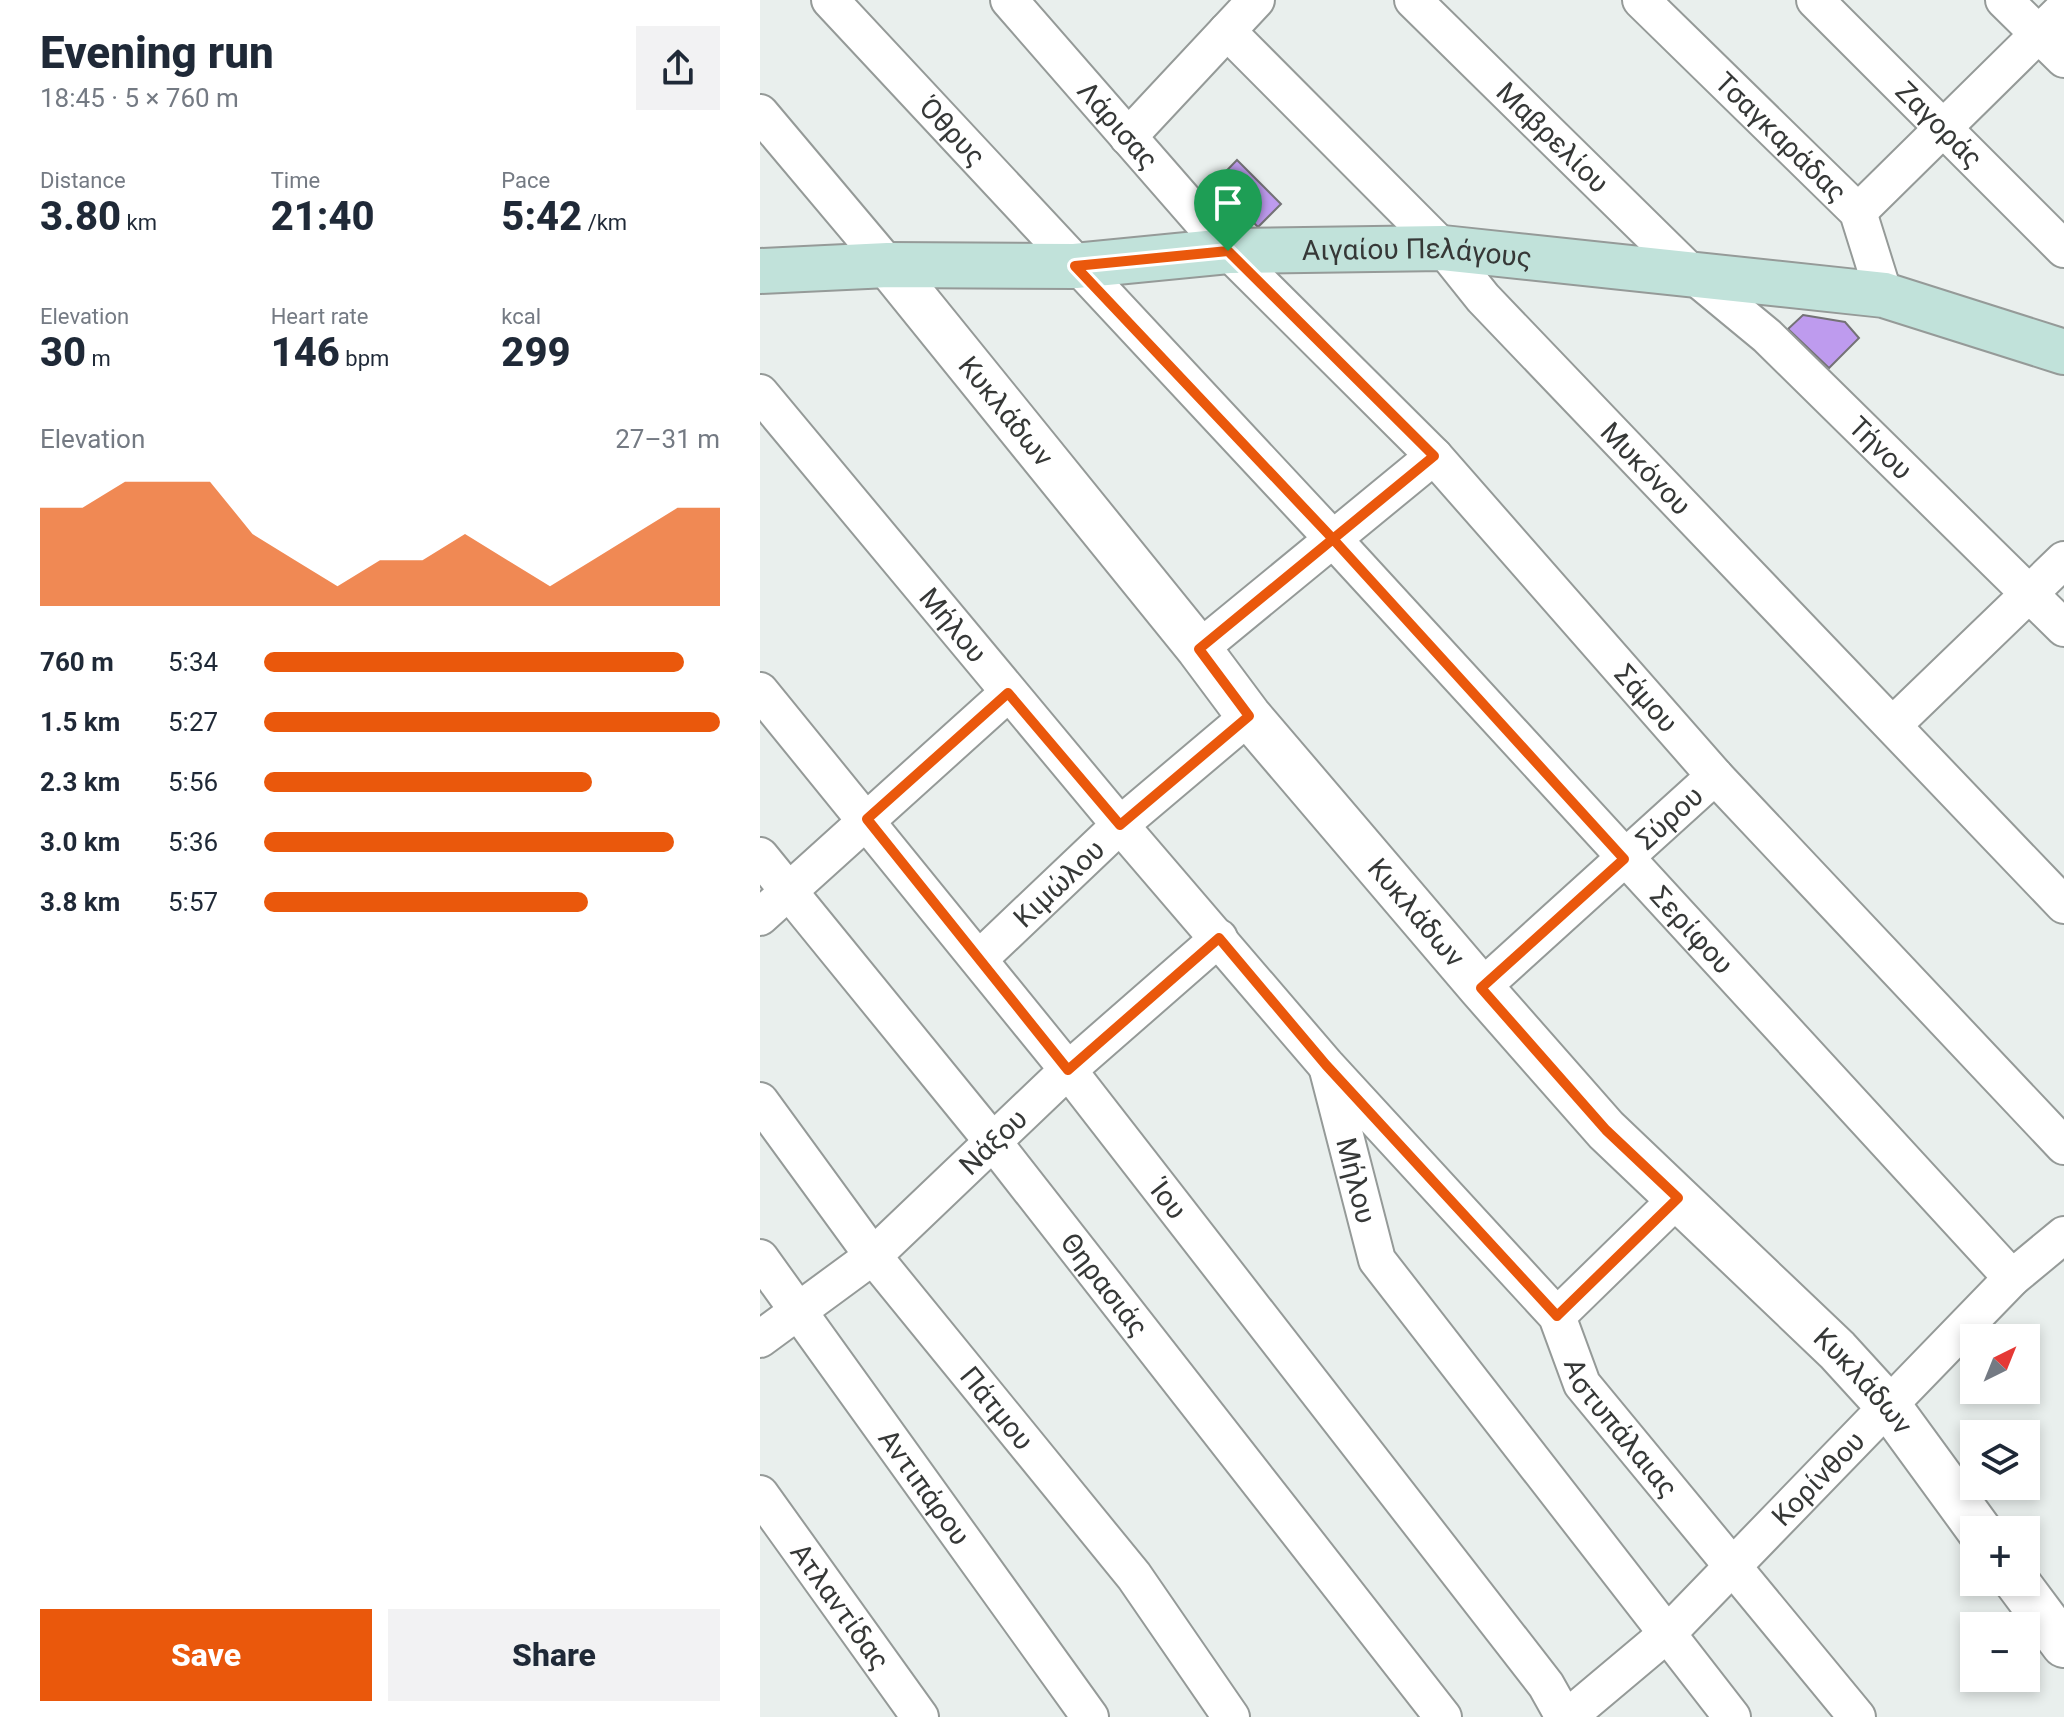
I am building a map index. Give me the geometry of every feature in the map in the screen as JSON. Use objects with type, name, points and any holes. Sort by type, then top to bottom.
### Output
[{"type":"main road","name":"Αιγαίου Πελάγους","points":[[760,271],[888,265],[1075,266],[1228,251],[1443,248],[1884,295],[2064,352]]},
{"type":"street","name":"Όθρυς","points":[[830,0],[1075,266]]},
{"type":"street","name":"Λάρισας","points":[[1009,0],[1228,251]]},
{"type":"street","points":[[1128,137],[1256,0]]},
{"type":"street","name":"Μαβρελίου","points":[[1413,0],[1692,274]]},
{"type":"street","name":"Τσαγκαράδας","points":[[1641,0],[1858,212],[1884,295]]},
{"type":"street","name":"Ζαγοράς","points":[[1815,0],[2064,249]]},
{"type":"street","points":[[2004,0],[2051,21],[2064,59]]},
{"type":"street","points":[[1858,212],[2051,21]]},
{"type":"street","name":"Μυκόνου","points":[[1227,31],[1443,248],[1483,298],[2064,905]]},
{"type":"street","points":[[760,113],[888,265]]},
{"type":"street","name":"Σάμου","points":[[1228,251],[1434,456],[1715,776],[2064,1146]]},
{"type":"street","name":"Κυκλάδων","points":[[888,265],[1199,649],[1249,716],[1481,988],[1606,1130],[1837,1350],[1890,1408],[1969,1516]]},
{"type":"street","name":"Σερίφου","points":[[1075,266],[1333,539],[2012,1278]]},
{"type":"street","name":"Τήνου","points":[[1692,274],[1767,336],[2064,628]]},
{"type":"street","name":"Μήλου","points":[[760,393],[1008,693],[1326,1065],[1377,1260],[1732,1717]]},
{"type":"street","points":[[1199,649],[1434,456]]},
{"type":"street","points":[[1893,725],[2064,560]]},
{"type":"street","name":"Ίου","points":[[760,691],[1068,1070],[1546,1685],[1566,1717]]},
{"type":"street","points":[[760,917],[1008,693]]},
{"type":"street","name":"Κιμώλου","points":[[979,959],[1120,825],[1249,716]]},
{"type":"street","name":"Σύρου","points":[[1481,988],[1715,776]]},
{"type":"street","name":"Θηρασιάς","points":[[760,856],[994,1143],[1443,1717]]},
{"type":"street","name":"Νάξου","points":[[760,1339],[873,1256],[1068,1070],[1219,938]]},
{"type":"street","name":"Αστυπάλαιας","points":[[1326,1065],[1557,1316],[1582,1384],[1857,1717]]},
{"type":"street","name":"Πάτμου","points":[[760,1101],[873,1256],[1134,1576],[1231,1717]]},
{"type":"street","points":[[1557,1316],[1678,1198]]},
{"type":"street","name":"Κορίνθου","points":[[1566,1717],[1668,1633],[1890,1408],[2012,1278],[2061,1241]]},
{"type":"street","name":"Αντιπάρου","points":[[760,1258],[802,1311],[1090,1717]]},
{"type":"street","name":"Ατλαντίδας","points":[[760,1494],[920,1717]]},
{"type":"street","points":[[2027,1596],[2064,1645]]},
{"type":"building","points":[[1237,160],[1281,204],[1258,227],[1240,209],[1226,223],[1200,198]]},
{"type":"building","points":[[1803,315],[1845,322],[1859,338],[1829,368],[1788,329]]},
{"type":"route","points":[[1228,251],[1075,266],[1333,539],[1624,859],[1481,988],[1606,1130],[1678,1198],[1557,1316],[1326,1065],[1219,938],[1068,1070],[867,819],[1008,693],[1120,825],[1249,716],[1199,649],[1333,539],[1434,456],[1228,251]]}]
